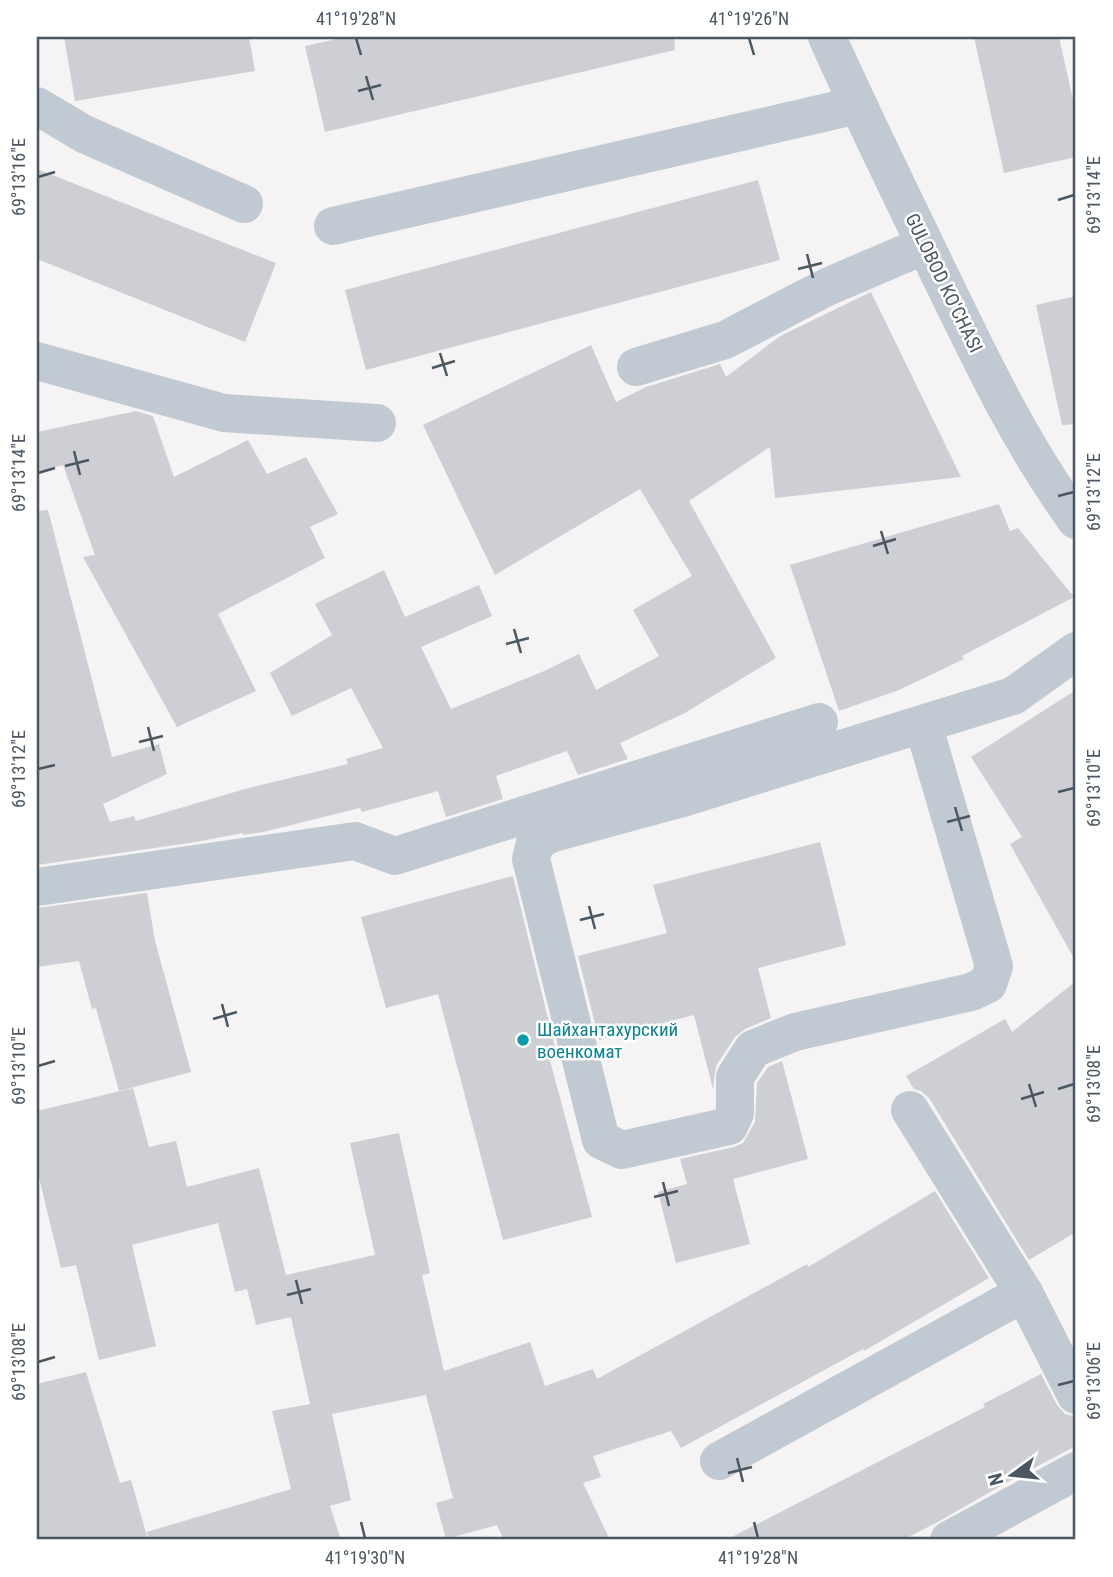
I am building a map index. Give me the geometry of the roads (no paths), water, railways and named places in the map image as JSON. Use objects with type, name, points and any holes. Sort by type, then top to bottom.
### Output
[{"type":"street","name":"GULOBOD KO'CHASI","points":[[827,37],[994,388],[1031,454],[1076,520]]},
{"type":"street","points":[[333,226],[858,105]]},
{"type":"street","points":[[37,106],[84,134],[244,204]]},
{"type":"street","points":[[636,367],[725,340],[827,287],[925,245]]},
{"type":"street","points":[[37,361],[224,413],[377,423]]},
{"type":"street","points":[[923,724],[994,967],[988,984],[971,992],[795,1032],[753,1049],[735,1077],[735,1113],[729,1126],[622,1150],[601,1140],[593,1118],[531,859],[535,843],[550,834],[679,799],[1013,696],[1076,651]]},
{"type":"street","points":[[37,887],[355,841],[395,856],[819,722]]},
{"type":"street","points":[[910,1110],[1024,1293],[1076,1395]]},
{"type":"street","points":[[719,1461],[1024,1293]]},
{"type":"street","points":[[948,1540],[1076,1471]]},
{"type":"place","name":"Шайхантахурский военкомат","points":[[523,1040]]}]
